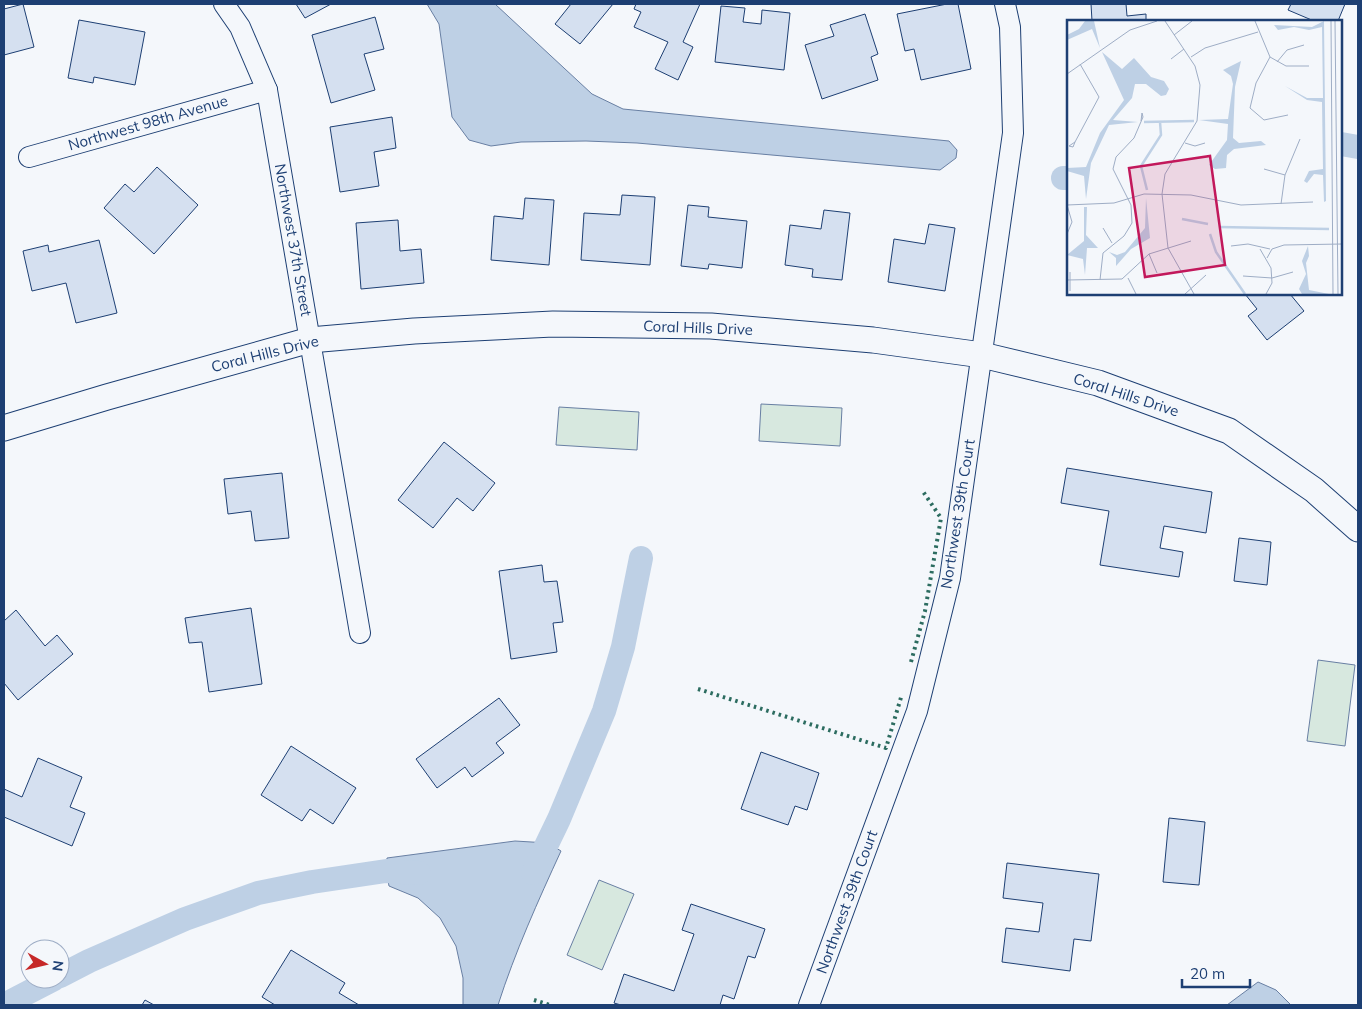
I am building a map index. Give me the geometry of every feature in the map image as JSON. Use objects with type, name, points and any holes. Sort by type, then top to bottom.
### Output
[{"type":"street","name":"Northwest 37th Street","points":[[224,4],[240,27],[266,90],[360,633]]},
{"type":"street","name":"Northwest 39th Court","points":[[809,1005],[917,711],[950,578],[1013,133],[1010,27],[1005,4]]},
{"type":"street","name":"Northwest 98th Avenue","points":[[29,156],[266,90]]},
{"type":"street","name":"Coral Hills Drive","points":[[4,428],[310,340],[414,331],[553,324],[711,326],[873,340],[982,355],[1098,383],[1229,431],[1314,490],[1358,529]]},
{"type":"shaded area","points":[[761,404],[842,408],[840,446],[759,441]]},
{"type":"shaded area","points":[[559,407],[639,412],[637,450],[556,445]]},
{"type":"shaded area","points":[[1318,660],[1355,665],[1345,746],[1307,741]]},
{"type":"shaded area","points":[[599,880],[634,894],[602,970],[567,955]]},
{"type":"water","points":[[427,4],[495,4],[592,94],[623,109],[949,141],[957,150],[956,158],[940,170],[637,143],[586,141],[521,142],[491,146],[469,140],[452,117],[439,24]]},
{"type":"water","points":[[515,841],[548,843],[561,851],[519,946],[498,1005],[463,1005],[463,978],[456,946],[440,918],[418,898],[389,886],[386,871],[387,858]]},
{"type":"water","points":[[1258,982],[1276,990],[1291,1005],[1227,1005]]},
{"type":"building","points":[[23,4],[34,47],[4,55],[4,9]]},
{"type":"building","points":[[296,4],[331,4],[305,18]]},
{"type":"building","points":[[571,4],[613,4],[580,44],[555,24]]},
{"type":"building","points":[[636,4],[700,4],[683,42],[693,47],[678,80],[655,69],[668,42],[634,27],[641,12],[634,9]]},
{"type":"building","points":[[947,4],[958,4],[971,69],[921,80],[914,49],[905,51],[897,14]]},
{"type":"building","points":[[1091,4],[1126,4],[1127,16],[1146,14],[1146,20],[1092,20]]},
{"type":"building","points":[[1291,4],[1345,4],[1338,20],[1312,20],[1288,10]]},
{"type":"building","points":[[721,6],[745,8],[743,22],[761,24],[762,10],[790,13],[784,70],[715,62]]},
{"type":"building","points":[[865,14],[878,54],[871,57],[878,80],[822,99],[805,45],[834,36],[830,25]]},
{"type":"building","points":[[375,17],[384,49],[364,54],[375,90],[331,103],[312,35]]},
{"type":"building","points":[[79,20],[145,32],[135,85],[94,77],[93,83],[68,78]]},
{"type":"building","points":[[392,117],[396,148],[374,152],[379,186],[340,192],[330,127]]},
{"type":"building","points":[[157,167],[198,205],[154,254],[104,208],[125,184],[134,192]]},
{"type":"building","points":[[622,195],[655,197],[650,265],[581,260],[584,213],[620,215]]},
{"type":"building","points":[[525,198],[554,200],[549,265],[491,260],[494,216],[523,219]]},
{"type":"building","points":[[688,205],[709,207],[708,217],[747,221],[742,268],[709,264],[708,269],[681,266]]},
{"type":"building","points":[[824,210],[850,213],[842,280],[812,277],[813,269],[785,265],[790,225],[821,229]]},
{"type":"building","points":[[398,220],[400,251],[421,249],[424,283],[361,289],[356,223]]},
{"type":"building","points":[[929,224],[955,228],[945,291],[888,282],[894,239],[925,244]]},
{"type":"building","points":[[99,240],[117,313],[76,323],[66,283],[32,291],[23,251],[48,245],[49,252]]},
{"type":"building","points":[[1246,295],[1291,295],[1304,311],[1267,340],[1248,316],[1257,309]]},
{"type":"building","points":[[444,442],[495,483],[473,511],[457,498],[433,528],[398,500]]},
{"type":"building","points":[[1067,468],[1212,492],[1206,533],[1164,526],[1160,548],[1183,552],[1179,577],[1100,565],[1109,511],[1061,503]]},
{"type":"building","points":[[282,473],[289,538],[255,541],[251,511],[228,514],[224,479]]},
{"type":"building","points":[[1239,538],[1271,542],[1267,585],[1234,581]]},
{"type":"building","points":[[542,565],[544,582],[557,581],[563,622],[553,623],[557,652],[511,659],[499,571]]},
{"type":"building","points":[[251,608],[262,684],[209,692],[202,642],[189,643],[185,618]]},
{"type":"building","points":[[16,610],[45,646],[57,635],[73,654],[18,700],[4,683],[4,621]]},
{"type":"building","points":[[499,698],[520,725],[496,743],[504,753],[472,777],[465,767],[437,788],[416,759]]},
{"type":"building","points":[[291,746],[356,788],[333,824],[310,809],[302,821],[261,795]]},
{"type":"building","points":[[761,752],[819,773],[807,810],[795,806],[788,825],[741,809]]},
{"type":"building","points":[[38,758],[82,777],[70,807],[85,813],[72,846],[4,817],[4,789],[22,797]]},
{"type":"building","points":[[1169,818],[1205,822],[1199,885],[1163,882]]},
{"type":"building","points":[[1007,863],[1099,874],[1091,941],[1074,939],[1070,971],[1002,962],[1006,928],[1039,932],[1043,903],[1003,898]]},
{"type":"building","points":[[691,904],[765,929],[755,958],[748,956],[734,999],[723,995],[720,1005],[621,1005],[614,1003],[624,974],[674,991],[694,934],[682,930]]},
{"type":"building","points":[[291,950],[345,983],[339,993],[359,1005],[275,1005],[262,997]]},
{"type":"building","points":[[145,1000],[154,1005],[142,1005]]},
{"type":"waterway","points":[[1342,144],[1358,147]]},
{"type":"waterway","points":[[533,873],[559,819],[604,711],[623,647],[641,558]]},
{"type":"waterway","points":[[70,971],[185,919],[258,893],[312,882],[386,871],[419,873]]},
{"type":"waterway","points":[[4,1005],[35,989]]},
{"type":"hedge","points":[[911,662],[925,611],[941,518],[922,490]]},
{"type":"hedge","points":[[698,689],[886,748],[902,694]]},
{"type":"hedge","points":[[534,1000],[550,1005]]}]
